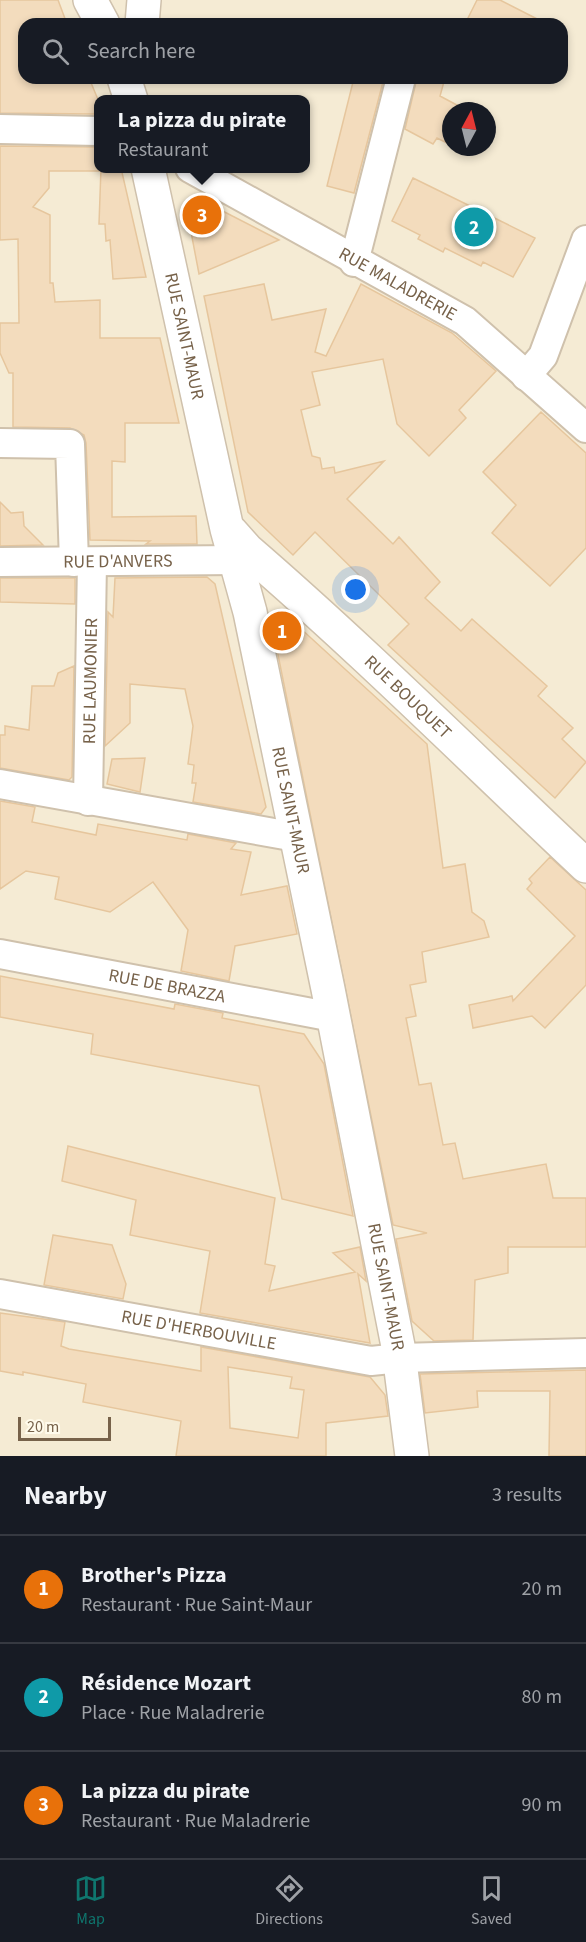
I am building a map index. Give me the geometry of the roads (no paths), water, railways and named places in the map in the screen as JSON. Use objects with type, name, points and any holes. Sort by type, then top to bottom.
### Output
[{"type":"street","points":[[90,0],[100,18]]},
{"type":"street","points":[[142,18],[144,0]]},
{"type":"street","points":[[354,262],[398,84]]},
{"type":"street","points":[[0,129],[94,131]]},
{"type":"street","name":"RUE SAINT-MAUR","points":[[149,173],[228,529],[238,560],[333,1017],[400,1358],[412,1456]]},
{"type":"street","name":"RUE MALADRERIE","points":[[199,173],[354,262],[465,321],[586,428]]},
{"type":"street","points":[[526,376],[543,356],[586,240]]},
{"type":"street","name":"RUE LAUMONIER","points":[[0,443],[70,444],[83,562],[88,801]]},
{"type":"street","name":"RUE BOUQUET","points":[[228,529],[246,550],[380,669],[435,725],[586,866]]},
{"type":"street","name":"RUE D'ANVERS","points":[[0,561],[238,560]]},
{"type":"street","points":[[0,784],[296,837]]},
{"type":"street","name":"RUE DE BRAZZA","points":[[0,954],[333,1017]]},
{"type":"street","name":"RUE D'HERBOUVILLE","points":[[0,1294],[371,1361],[400,1358],[586,1353]]},
{"type":"place","name":"La pizza du pirate","points":[[202,215]]},
{"type":"place","name":"Résidence Mozart","points":[[474,227]]},
{"type":"place","name":"Brother's Pizza","points":[[282,631]]}]
